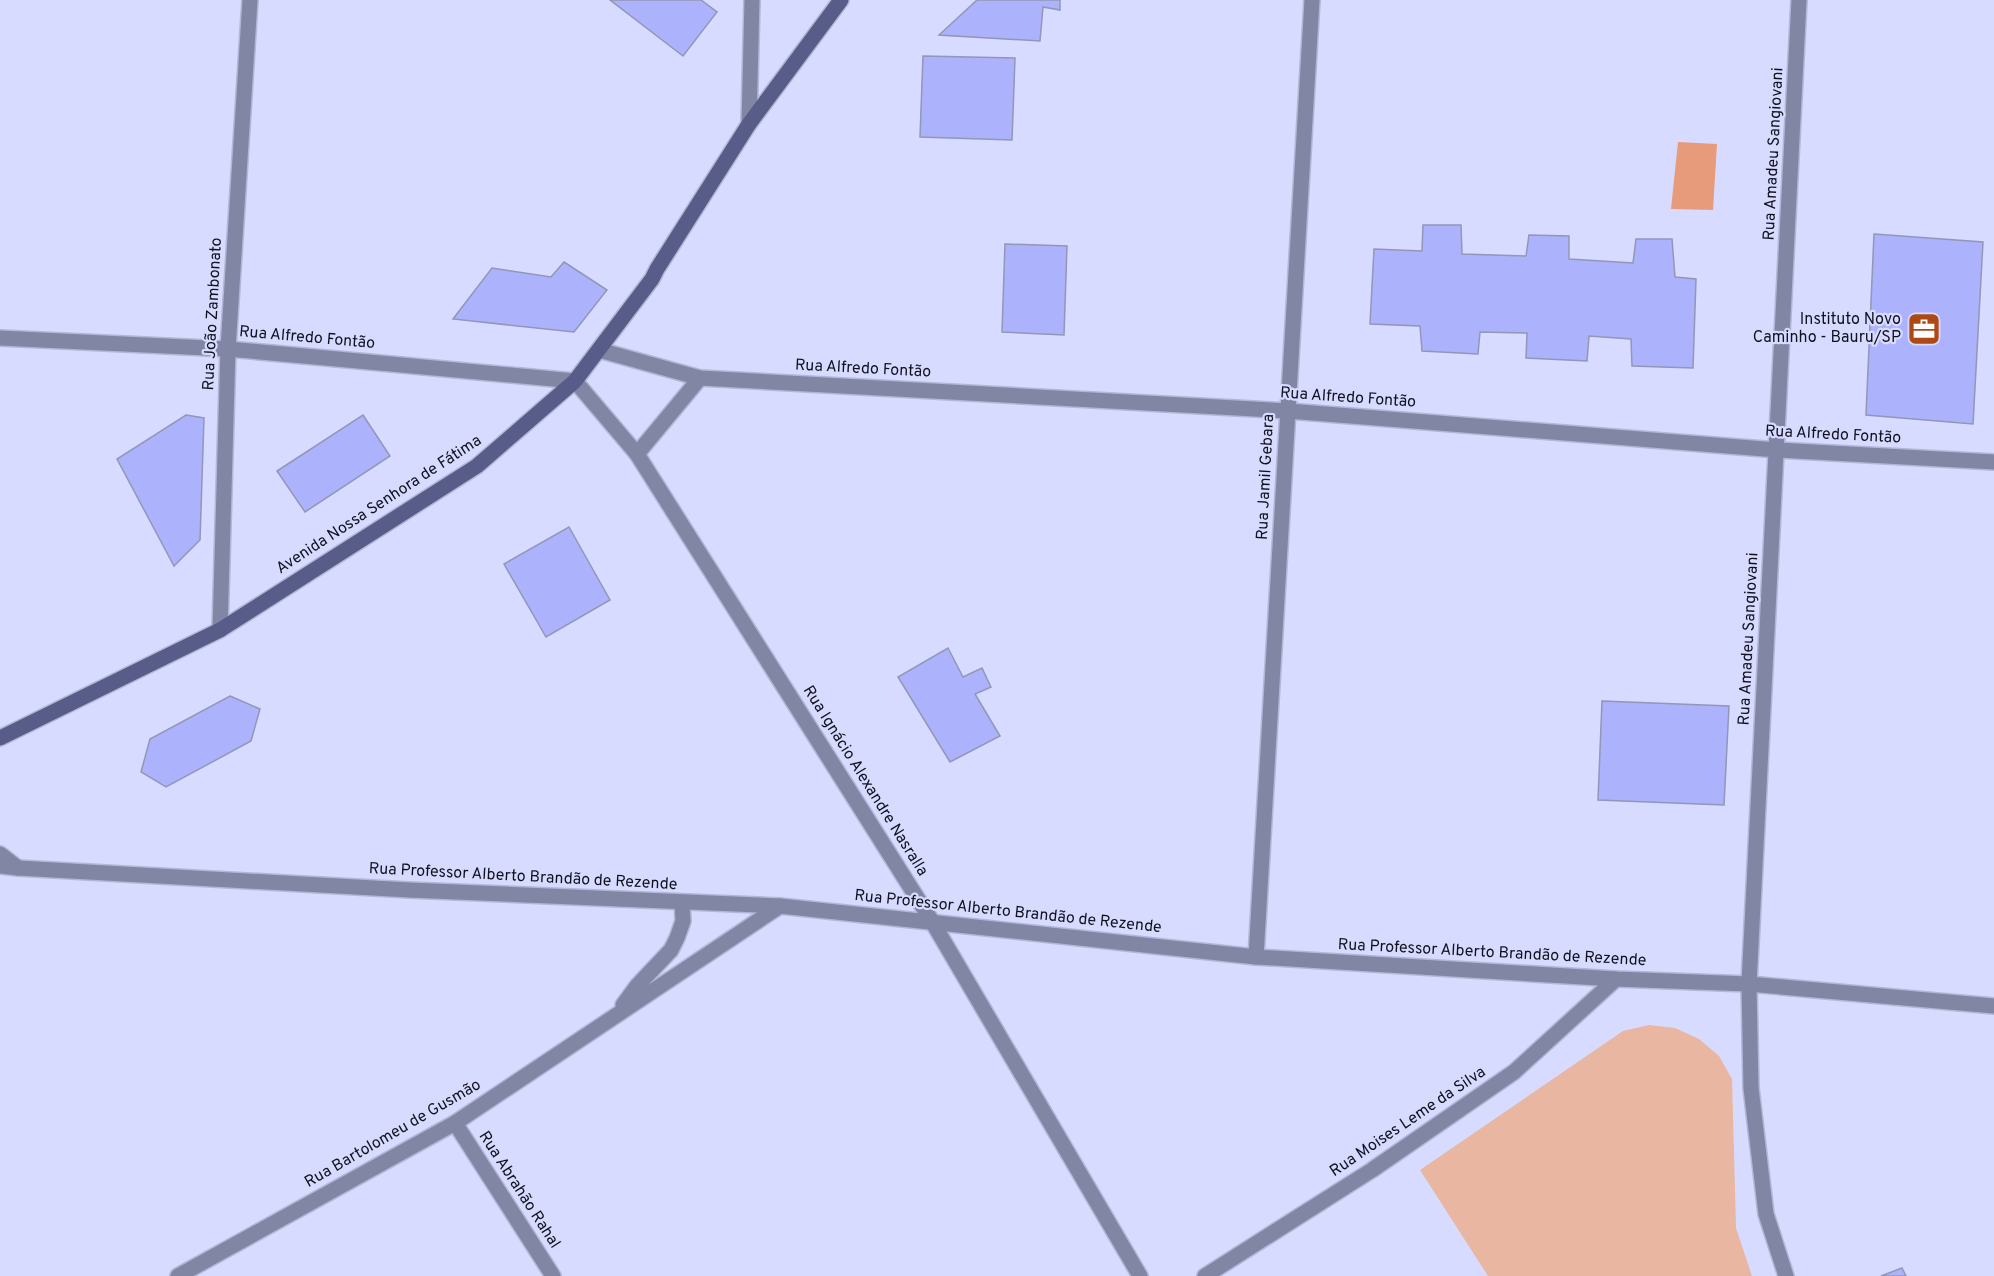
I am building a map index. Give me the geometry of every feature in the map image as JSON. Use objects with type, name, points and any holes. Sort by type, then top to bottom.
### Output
[{"type":"street","name":"Rua João Zambonato","points":[[220,630],[228,349],[250,0]]},
{"type":"street","points":[[749,124],[752,0]]},
{"type":"street","name":"Avenida Nossa Senhora de Fátima","points":[[0,738],[220,630],[477,466],[575,381],[652,279],[749,124],[841,0]]},
{"type":"street","name":"Rua Jamil Gebara","points":[[1256,957],[1312,0]]},
{"type":"street","name":"Rua Amadeu Sangiovani","points":[[1786,1276],[1766,1214],[1751,1088],[1749,984],[1799,0]]},
{"type":"street","name":"Rua Alfredo Fontão","points":[[0,338],[228,349],[575,381]]},
{"type":"street","name":"Rua Alfredo Fontão","points":[[599,350],[699,378],[1288,411],[1777,450],[1994,462]]},
{"type":"street","points":[[637,454],[699,378]]},
{"type":"street","name":"Rua Ignácio Alexandre Nasralla","points":[[575,381],[637,454],[933,923],[1140,1276]]},
{"type":"street","points":[[0,854],[18,868]]},
{"type":"street","name":"Rua Professor Alberto Brandão de Rezende","points":[[0,866],[397,889],[780,906],[1256,957],[1616,979],[1749,984],[1994,1006]]},
{"type":"street","name":"Rua Bartolomeu de Gusmão","points":[[618,1013],[637,986],[670,950],[677,938],[682,921],[682,902]]},
{"type":"street","name":"Rua Bartolomeu de Gusmão","points":[[178,1276],[455,1123],[780,906]]},
{"type":"street","name":"Rua Moises Leme da Silva","points":[[1205,1276],[1372,1170],[1514,1072],[1616,979]]},
{"type":"street","name":"Rua Abrahão Rahal","points":[[455,1123],[553,1276]]},
{"type":"shaded area","points":[[1678,142],[1717,144],[1713,210],[1671,209]]},
{"type":"shaded area","points":[[1649,1025],[1675,1028],[1699,1039],[1719,1056],[1732,1079],[1736,1228],[1752,1276],[1488,1276],[1420,1170],[1623,1031]]},
{"type":"building","points":[[610,0],[701,0],[717,12],[683,56]]},
{"type":"building","points":[[977,0],[1060,0],[1060,10],[1043,7],[1040,41],[939,35]]},
{"type":"building","points":[[923,56],[1015,58],[1012,140],[920,137]]},
{"type":"building","points":[[1423,225],[1461,225],[1462,254],[1526,256],[1529,235],[1569,236],[1569,259],[1633,263],[1636,239],[1672,239],[1675,277],[1696,279],[1693,368],[1632,366],[1631,339],[1589,336],[1587,361],[1526,358],[1527,333],[1480,332],[1478,354],[1422,351],[1420,326],[1370,324],[1374,249],[1422,251]]},
{"type":"building","name":"Instituto Novo Caminho - Bauru/SP","points":[[1874,234],[1983,242],[1973,424],[1866,415]]},
{"type":"building","points":[[1005,244],[1067,246],[1064,335],[1002,332]]},
{"type":"building","points":[[564,262],[607,290],[574,332],[453,319],[492,268],[551,277]]},
{"type":"building","points":[[186,415],[204,418],[200,540],[174,566],[117,459]]},
{"type":"building","points":[[363,415],[390,456],[305,512],[277,471]]},
{"type":"building","points":[[569,527],[610,600],[546,637],[504,564]]},
{"type":"building","points":[[948,648],[963,677],[982,668],[991,687],[975,694],[1000,736],[950,762],[898,677]]},
{"type":"building","points":[[230,696],[260,709],[251,741],[166,787],[141,772],[150,739]]},
{"type":"building","points":[[1602,701],[1729,706],[1724,805],[1598,800]]},
{"type":"building","points":[[1902,1268],[1906,1276],[1881,1276]]},
{"type":"place","name":"Instituto Novo Caminho - Bauru/SP","points":[[1924,329]]}]
